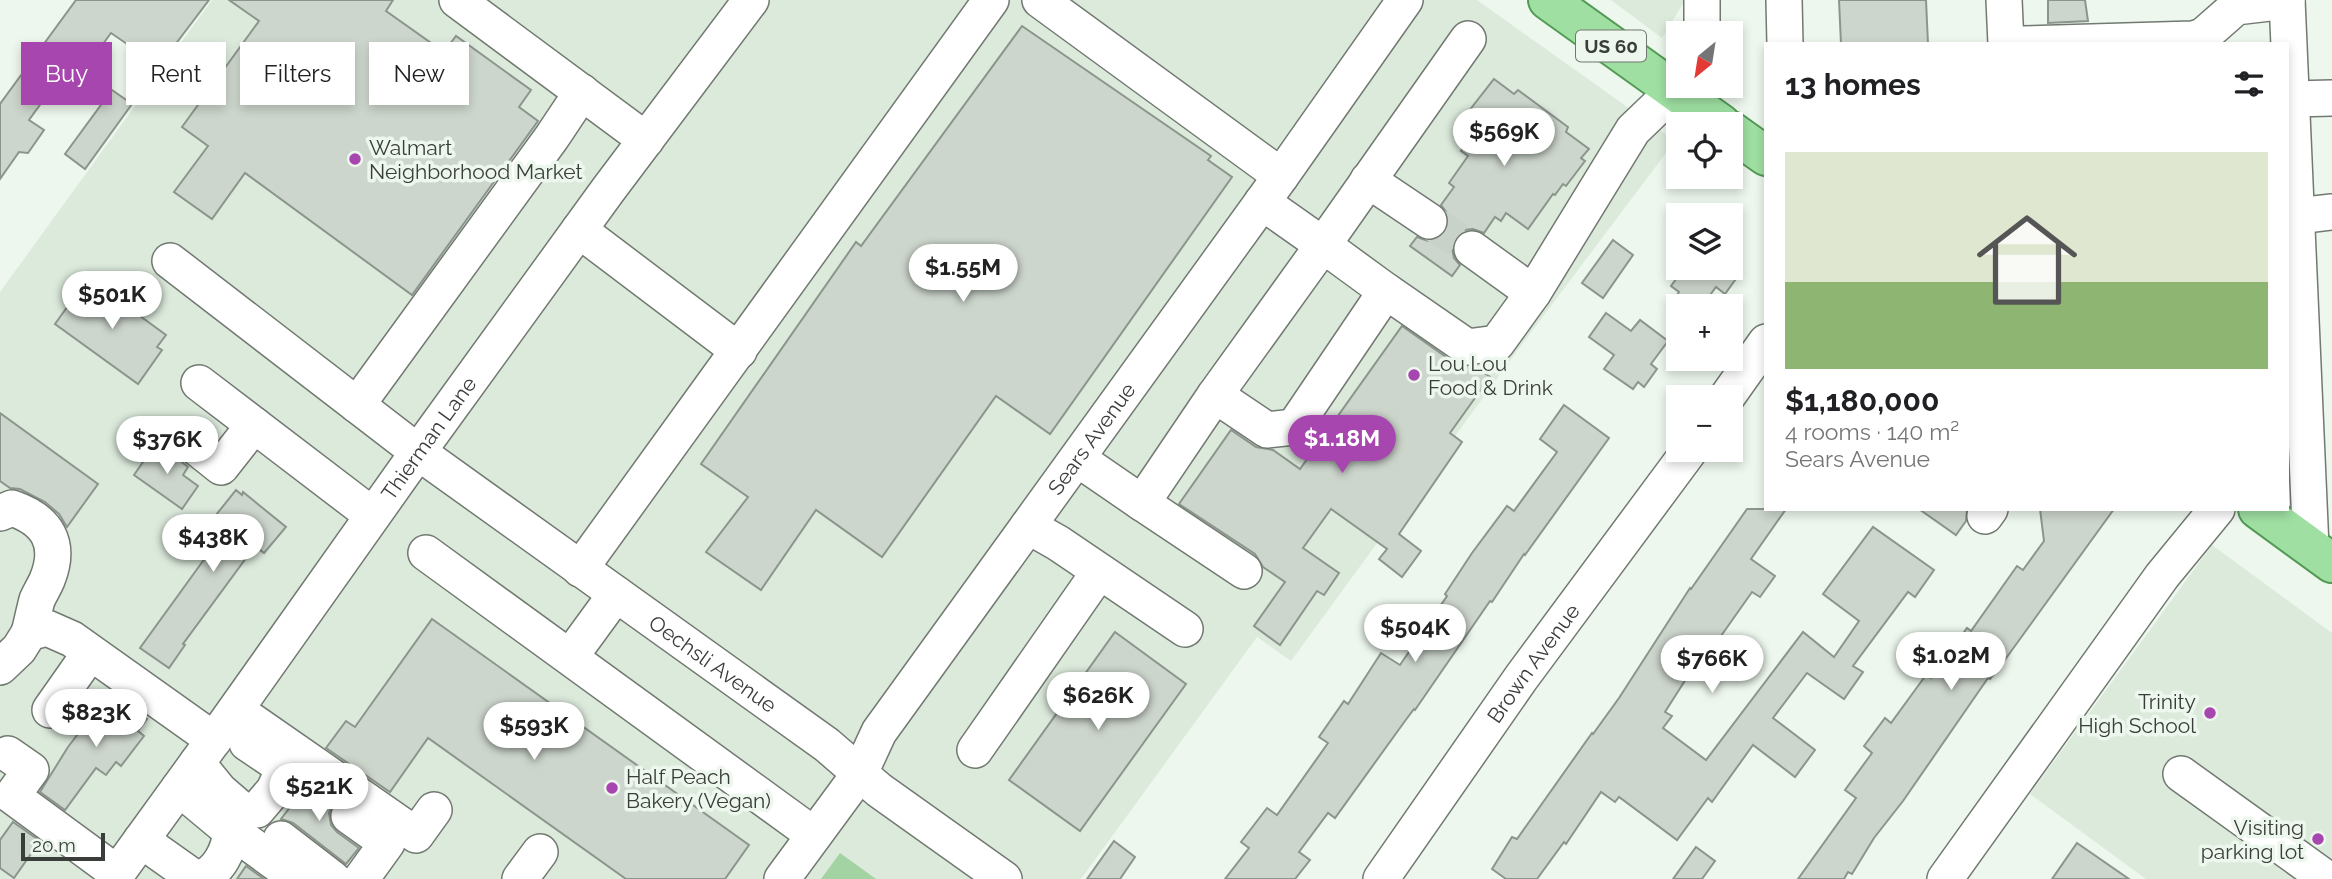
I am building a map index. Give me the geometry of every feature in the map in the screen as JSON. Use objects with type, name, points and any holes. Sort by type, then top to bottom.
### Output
[{"type":"main road","name":"US 60","points":[[1548,0],[1666,81]]},
{"type":"main road","name":"US 60","points":[[1688,98],[1706,112]]},
{"type":"main road","points":[[1743,140],[1764,155]]},
{"type":"main road","points":[[2261,511],[2321,555]]},
{"type":"street","points":[[457,0],[646,140]]},
{"type":"street","name":"Thierman Lane","points":[[125,863],[345,557],[372,515],[579,230],[751,0]]},
{"type":"street","points":[[580,569],[991,0]]},
{"type":"street","points":[[1040,0],[1272,189],[1323,246],[1467,348],[1497,343],[1534,293],[1633,131],[1668,98]]},
{"type":"street","name":"Sears Avenue","points":[[782,879],[860,773],[879,732],[1078,459],[1405,0]]},
{"type":"street","points":[[1702,0],[1702,21]]},
{"type":"street","points":[[1784,0],[1785,42]]},
{"type":"street","points":[[2004,0],[2007,42]]},
{"type":"street","points":[[2091,42],[2193,39],[2203,36],[2236,7],[2287,0],[2297,216],[2317,336],[2321,555]]},
{"type":"street","points":[[1142,503],[1215,395],[1468,39]]},
{"type":"street","points":[[357,405],[552,138],[582,92]]},
{"type":"street","points":[[2292,99],[2332,97]]},
{"type":"street","points":[[1368,180],[1429,221]]},
{"type":"street","points":[[2297,216],[2332,212]]},
{"type":"street","points":[[579,230],[739,351]]},
{"type":"street","points":[[1472,249],[1534,293]]},
{"type":"street","name":"Oechsli Avenue","points":[[170,261],[418,452],[827,745],[879,790],[1004,879]]},
{"type":"street","points":[[1215,395],[1267,430],[1294,426],[1386,291]]},
{"type":"street","points":[[1745,388],[1764,346]]},
{"type":"street","points":[[199,383],[372,515]]},
{"type":"street","points":[[181,435],[221,467],[254,425]]},
{"type":"street","points":[[1078,459],[1244,570]]},
{"type":"street","name":"Brown Avenue","points":[[1381,879],[1521,678],[1681,462]]},
{"type":"street","points":[[0,513],[12,508],[28,513],[45,527],[52,542],[50,571],[38,598],[29,632],[19,649],[0,667]]},
{"type":"street","points":[[1945,879],[2162,576],[2215,511]]},
{"type":"street","points":[[1028,526],[1058,543],[1185,629]]},
{"type":"street","points":[[426,553],[814,835]]},
{"type":"street","points":[[975,750],[1099,572]]},
{"type":"street","points":[[570,657],[616,594]]},
{"type":"street","points":[[29,632],[47,628],[72,639],[209,746],[416,835],[434,810]]},
{"type":"street","points":[[50,710],[90,653]]},
{"type":"street","points":[[209,746],[256,748],[387,843],[361,879]]},
{"type":"street","points":[[209,746],[220,791],[237,820],[298,879]]},
{"type":"street","points":[[8,754],[30,770],[12,796],[125,863],[159,879]]},
{"type":"street","points":[[125,863],[198,879],[211,874],[229,847],[237,820],[257,810],[274,790],[284,768]]},
{"type":"street","points":[[2182,774],[2327,879]]},
{"type":"street","points":[[237,820],[333,879]]},
{"type":"shaded area","points":[[212,0],[1477,0],[1666,135],[1666,153],[1520,347],[1291,661],[1257,637],[1081,879],[0,879],[0,292],[136,105],[226,105],[226,42],[182,42]]},
{"type":"shaded area","points":[[1611,0],[1684,0],[1672,21],[1666,21],[1666,31],[1662,38]]},
{"type":"shaded area","name":"Trinity High School","points":[[2212,545],[2332,633],[2332,879],[2146,879],[2030,794]]},
{"type":"green space","points":[[840,853],[876,879],[821,879]]},
{"type":"building","points":[[76,0],[209,0],[177,42],[126,43],[111,33],[104,42],[45,42]]},
{"type":"building","name":"Walmart Neighborhood Market","points":[[229,0],[393,0],[386,11],[430,42],[369,42],[369,105],[469,105],[469,45],[531,90],[519,107],[538,121],[412,295],[245,173],[212,219],[174,192],[208,146],[182,127],[198,105],[226,105],[226,66],[240,47],[240,105],[355,105],[355,42],[244,42],[259,21]]},
{"type":"building","points":[[1839,0],[1926,0],[1928,42],[1841,42]]},
{"type":"building","points":[[2048,0],[2085,0],[2088,21],[2048,23]]},
{"type":"building","points":[[1022,26],[1211,156],[1208,160],[1232,177],[1050,434],[996,396],[882,557],[816,510],[761,590],[706,552],[748,497],[701,464],[856,242],[861,246]]},
{"type":"building","name":"Walmart Neighborhood Market","points":[[456,36],[464,42],[452,42]]},
{"type":"building","points":[[21,75],[21,105],[40,105],[29,120],[44,130],[28,153],[19,152],[0,179],[0,104]]},
{"type":"building","points":[[1494,79],[1514,94],[1518,90],[1568,127],[1566,132],[1589,149],[1581,158],[1585,161],[1566,186],[1563,184],[1555,195],[1553,194],[1528,229],[1506,213],[1501,221],[1495,217],[1484,233],[1473,229],[1464,230],[1456,237],[1452,248],[1454,258],[1460,265],[1452,276],[1410,246],[1417,237],[1428,241],[1438,239],[1446,232],[1449,223],[1447,213],[1441,205],[1454,187],[1449,183],[1468,156],[1461,151],[1473,135],[1458,125]]},
{"type":"building","points":[[112,90],[126,100],[126,105],[131,105],[85,169],[65,154],[101,105],[112,105]]},
{"type":"building","points":[[1613,240],[1633,255],[1603,298],[1582,283]]},
{"type":"building","points":[[88,278],[166,335],[157,347],[162,350],[138,384],[55,324]]},
{"type":"building","points":[[1675,280],[1735,280],[1725,294],[1716,287],[1711,294],[1678,294],[1679,292],[1671,286]]},
{"type":"building","points":[[1606,313],[1631,331],[1640,320],[1666,340],[1666,344],[1651,364],[1657,369],[1644,387],[1638,382],[1633,389],[1604,369],[1614,355],[1589,337]]},
{"type":"building","points":[[1402,326],[1456,364],[1475,366],[1490,377],[1450,433],[1462,442],[1399,534],[1421,551],[1402,577],[1379,559],[1387,549],[1331,509],[1303,548],[1339,573],[1324,595],[1317,591],[1280,645],[1254,626],[1285,582],[1263,567],[1255,554],[1179,504],[1231,430],[1256,447],[1273,450],[1300,469]]},
{"type":"building","points":[[1564,405],[1609,438],[1335,818],[1328,813],[1299,852],[1310,860],[1295,879],[1225,879],[1249,848],[1241,842],[1267,808],[1277,815],[1328,743],[1319,737],[1344,701],[1348,704],[1381,653],[1400,665],[1447,596],[1445,594],[1472,553],[1507,506],[1514,511],[1557,452],[1540,439]]},
{"type":"building","points":[[0,413],[98,484],[67,527],[59,514],[45,502],[20,489],[10,488],[0,481]]},
{"type":"building","points":[[157,442],[188,467],[183,475],[198,486],[182,509],[134,475]]},
{"type":"building","points":[[236,490],[242,495],[243,492],[286,527],[264,553],[255,546],[183,644],[185,645],[169,668],[140,648],[229,525],[216,515]]},
{"type":"building","points":[[1747,509],[1785,511],[1751,559],[1775,576],[1760,597],[1752,592],[1697,670],[1693,668],[1665,712],[1672,716],[1663,728],[1706,760],[1803,632],[1834,657],[1859,621],[1823,594],[1873,527],[1934,570],[1915,597],[1908,592],[1853,666],[1863,672],[1844,699],[1807,673],[1773,718],[1815,750],[1795,777],[1753,745],[1712,802],[1708,798],[1677,840],[1619,797],[1615,802],[1601,792],[1566,844],[1564,842],[1537,879],[1506,879],[1492,869],[1512,837],[1517,839],[1619,698]]},
{"type":"building","points":[[1922,511],[1967,511],[1966,521],[1956,535]]},
{"type":"building","points":[[2040,511],[2113,511],[1999,668],[1988,678],[1903,801],[1874,838],[1852,874],[1848,872],[1844,879],[1798,879],[1856,798],[1845,790],[1872,753],[1864,746],[1885,718],[1891,723],[1926,675],[1931,678],[1967,628],[1971,631],[2017,566],[2023,570],[2044,541]]},
{"type":"building","points":[[432,619],[749,845],[725,879],[626,879],[428,738],[390,792],[326,748],[346,721],[355,727]]},
{"type":"building","points":[[1115,632],[1186,684],[1080,831],[1009,780]]},
{"type":"building","points":[[110,692],[147,719],[138,731],[144,736],[121,766],[116,762],[106,775],[96,768],[65,810],[40,792],[68,747]]},
{"type":"building","points":[[308,784],[334,803],[329,813],[331,825],[359,848],[346,864],[293,823],[281,819]]},
{"type":"building","points":[[13,822],[40,841],[14,878],[0,868],[0,840]]},
{"type":"building","points":[[1114,841],[1135,857],[1120,879],[1087,879]]},
{"type":"building","points":[[2077,843],[2129,879],[2052,879]]},
{"type":"building","points":[[1696,847],[1715,861],[1702,879],[1673,879]]},
{"type":"building","points":[[246,866],[264,879],[237,879]]},
{"type":"tunnel","points":[[1429,221],[1472,249]]},
{"type":"place","name":"Walmart Neighborhood Market","points":[[355,159]]},
{"type":"place","name":"Lou Lou Food & Drink","points":[[1414,375]]},
{"type":"place","name":"Trinity High School","points":[[2210,713]]},
{"type":"place","name":"Half Peach Bakery (Vegan)","points":[[612,788]]},
{"type":"place","name":"Visiting parking lot","points":[[2318,839]]}]
